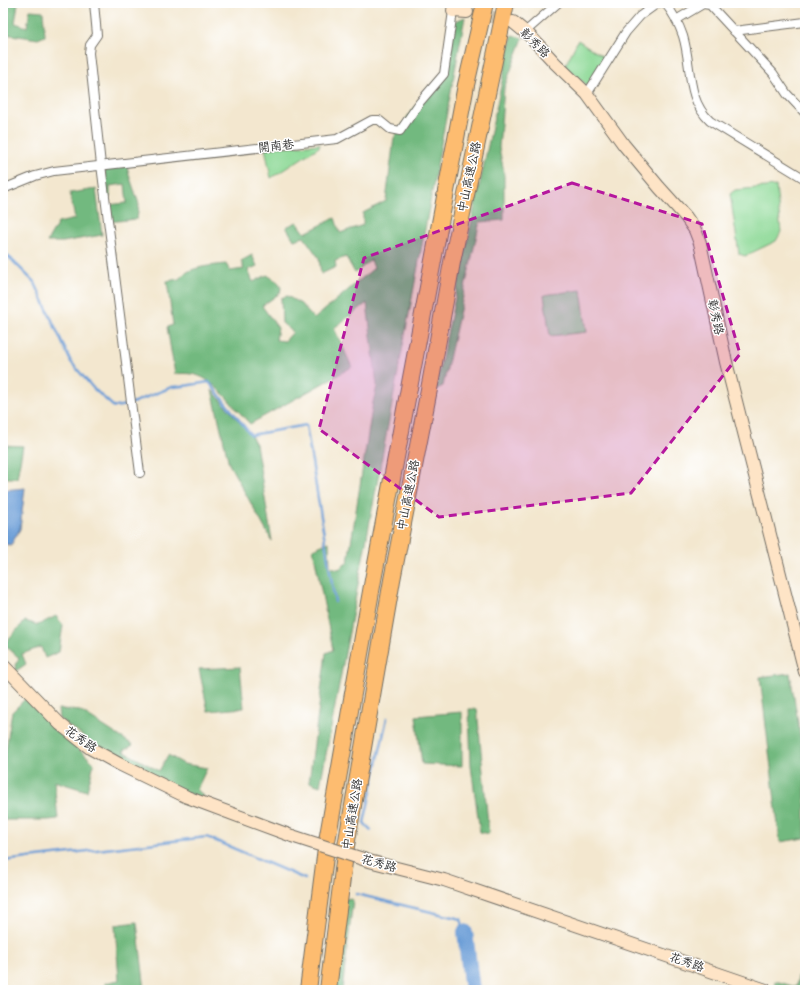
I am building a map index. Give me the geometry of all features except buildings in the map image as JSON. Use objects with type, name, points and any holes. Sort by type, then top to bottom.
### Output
[{"type":"highway","name":"中山高速公路","points":[[308,990],[327,841],[372,588],[466,85],[484,3]]},
{"type":"highway","name":"中山高速公路","points":[[328,990],[346,846],[392,580],[430,386],[452,262],[506,3]]},
{"type":"street","points":[[94,3],[97,35],[90,46],[89,53],[100,165],[140,473]]},
{"type":"street","points":[[525,32],[558,3]]},
{"type":"street","points":[[587,94],[626,32],[640,16],[658,3]]},
{"type":"street","points":[[665,3],[676,20],[684,37],[694,97],[700,110],[710,121],[805,179]]},
{"type":"street","points":[[676,20],[703,4],[708,4],[773,73],[787,94],[805,113]]},
{"type":"street","points":[[454,7],[467,12]]},
{"type":"street","name":"開南巷","points":[[3,189],[54,171],[337,139],[372,120],[379,120],[390,129],[400,131],[420,102],[444,74],[454,7]]},
{"type":"street","name":"彰秀路","points":[[513,22],[525,32],[587,94],[624,145],[686,217],[695,230],[700,243],[726,362],[805,672]]},
{"type":"street","points":[[734,31],[805,22]]},
{"type":"street","name":"花秀路","points":[[3,665],[60,724],[90,748],[186,797],[292,836],[370,861],[444,880],[766,990]]},
{"type":"highlighted area","points":[[572,183],[702,224],[740,354],[631,493],[439,517],[319,429],[364,258]]},
{"type":"green space","points":[[3,3],[18,3],[15,23],[27,27],[30,10],[43,11],[45,36],[38,39],[5,34],[6,29],[3,28]]},
{"type":"green space","points":[[465,17],[320,786],[309,782],[326,653],[333,650],[313,549],[329,542],[330,567],[339,569],[348,562],[373,402],[377,386],[367,303],[334,328],[352,367],[250,424],[227,398],[204,378],[192,374],[175,374],[167,327],[173,325],[167,281],[179,279],[188,271],[207,266],[226,264],[230,271],[244,269],[241,261],[252,255],[257,266],[248,270],[253,282],[267,275],[278,282],[281,288],[280,293],[262,306],[278,328],[276,340],[285,341],[293,332],[282,323],[281,298],[287,296],[301,304],[314,319],[374,268],[371,260],[355,273],[346,257],[335,261],[336,267],[321,274],[319,258],[304,237],[294,240],[286,227],[297,222],[305,233],[335,218],[340,233],[363,225],[363,213],[386,201],[394,138],[410,113],[444,73],[453,22]]},
{"type":"green space","points":[[512,35],[523,38],[504,88],[499,148],[504,172],[504,220],[480,222],[443,386],[435,390]]},
{"type":"green space","points":[[578,40],[606,59],[589,87],[565,66]]},
{"type":"green space","points":[[320,144],[319,147],[271,178],[265,148]]},
{"type":"green space","points":[[127,166],[139,204],[137,219],[108,222],[106,205],[127,203],[125,184],[110,186],[110,197],[105,198],[105,168]]},
{"type":"green space","points":[[776,186],[781,232],[776,241],[745,256],[739,254],[730,194],[735,190]]},
{"type":"green space","points":[[96,189],[102,235],[63,242],[47,242],[58,223],[75,219],[70,193]]},
{"type":"green space","points":[[581,290],[587,332],[550,336],[544,295]]},
{"type":"green space","points":[[212,390],[250,434],[256,444],[272,541],[229,464]]},
{"type":"green space","points":[[3,445],[23,446],[17,478],[3,478]]},
{"type":"green space","points":[[56,616],[63,625],[59,652],[45,658],[41,647],[22,654],[26,664],[16,671],[15,665],[19,658],[4,644],[25,621],[38,625]]},
{"type":"green space","points":[[240,667],[244,708],[208,711],[199,669]]},
{"type":"green space","points":[[790,673],[805,766],[805,838],[780,842],[760,677]]},
{"type":"green space","points":[[25,699],[94,763],[87,791],[54,781],[58,819],[3,820],[3,768],[12,712]]},
{"type":"green space","points":[[58,709],[80,711],[133,745],[123,751],[159,771],[168,755],[184,764],[207,768],[197,789],[203,796],[199,799],[127,767],[59,719]]},
{"type":"green space","points":[[469,709],[477,709],[489,834],[480,832],[471,766]]},
{"type":"green space","points":[[462,712],[462,766],[422,764],[416,716]]},
{"type":"green space","points":[[345,898],[353,900],[342,990],[334,990]]},
{"type":"green space","points":[[137,922],[145,990],[106,990],[105,983],[119,980],[115,925]]},
{"type":"green space","points":[[800,968],[805,969],[805,990],[774,990],[775,981],[796,987]]},
{"type":"water","points":[[25,488],[20,529],[11,545],[3,544],[3,490]]},
{"type":"waterway","points":[[3,251],[35,283],[71,362],[93,388],[114,407],[127,405],[172,387],[209,382],[251,435],[306,425],[335,602]]},
{"type":"waterway","points":[[371,830],[364,823],[387,718]]},
{"type":"waterway","points":[[3,861],[207,837],[305,879]]},
{"type":"waterway","points":[[356,894],[461,919],[465,932]]},
{"type":"waterway","points":[[465,932],[472,990]]},
{"type":"tunnel","points":[[474,13],[510,21]]}]
